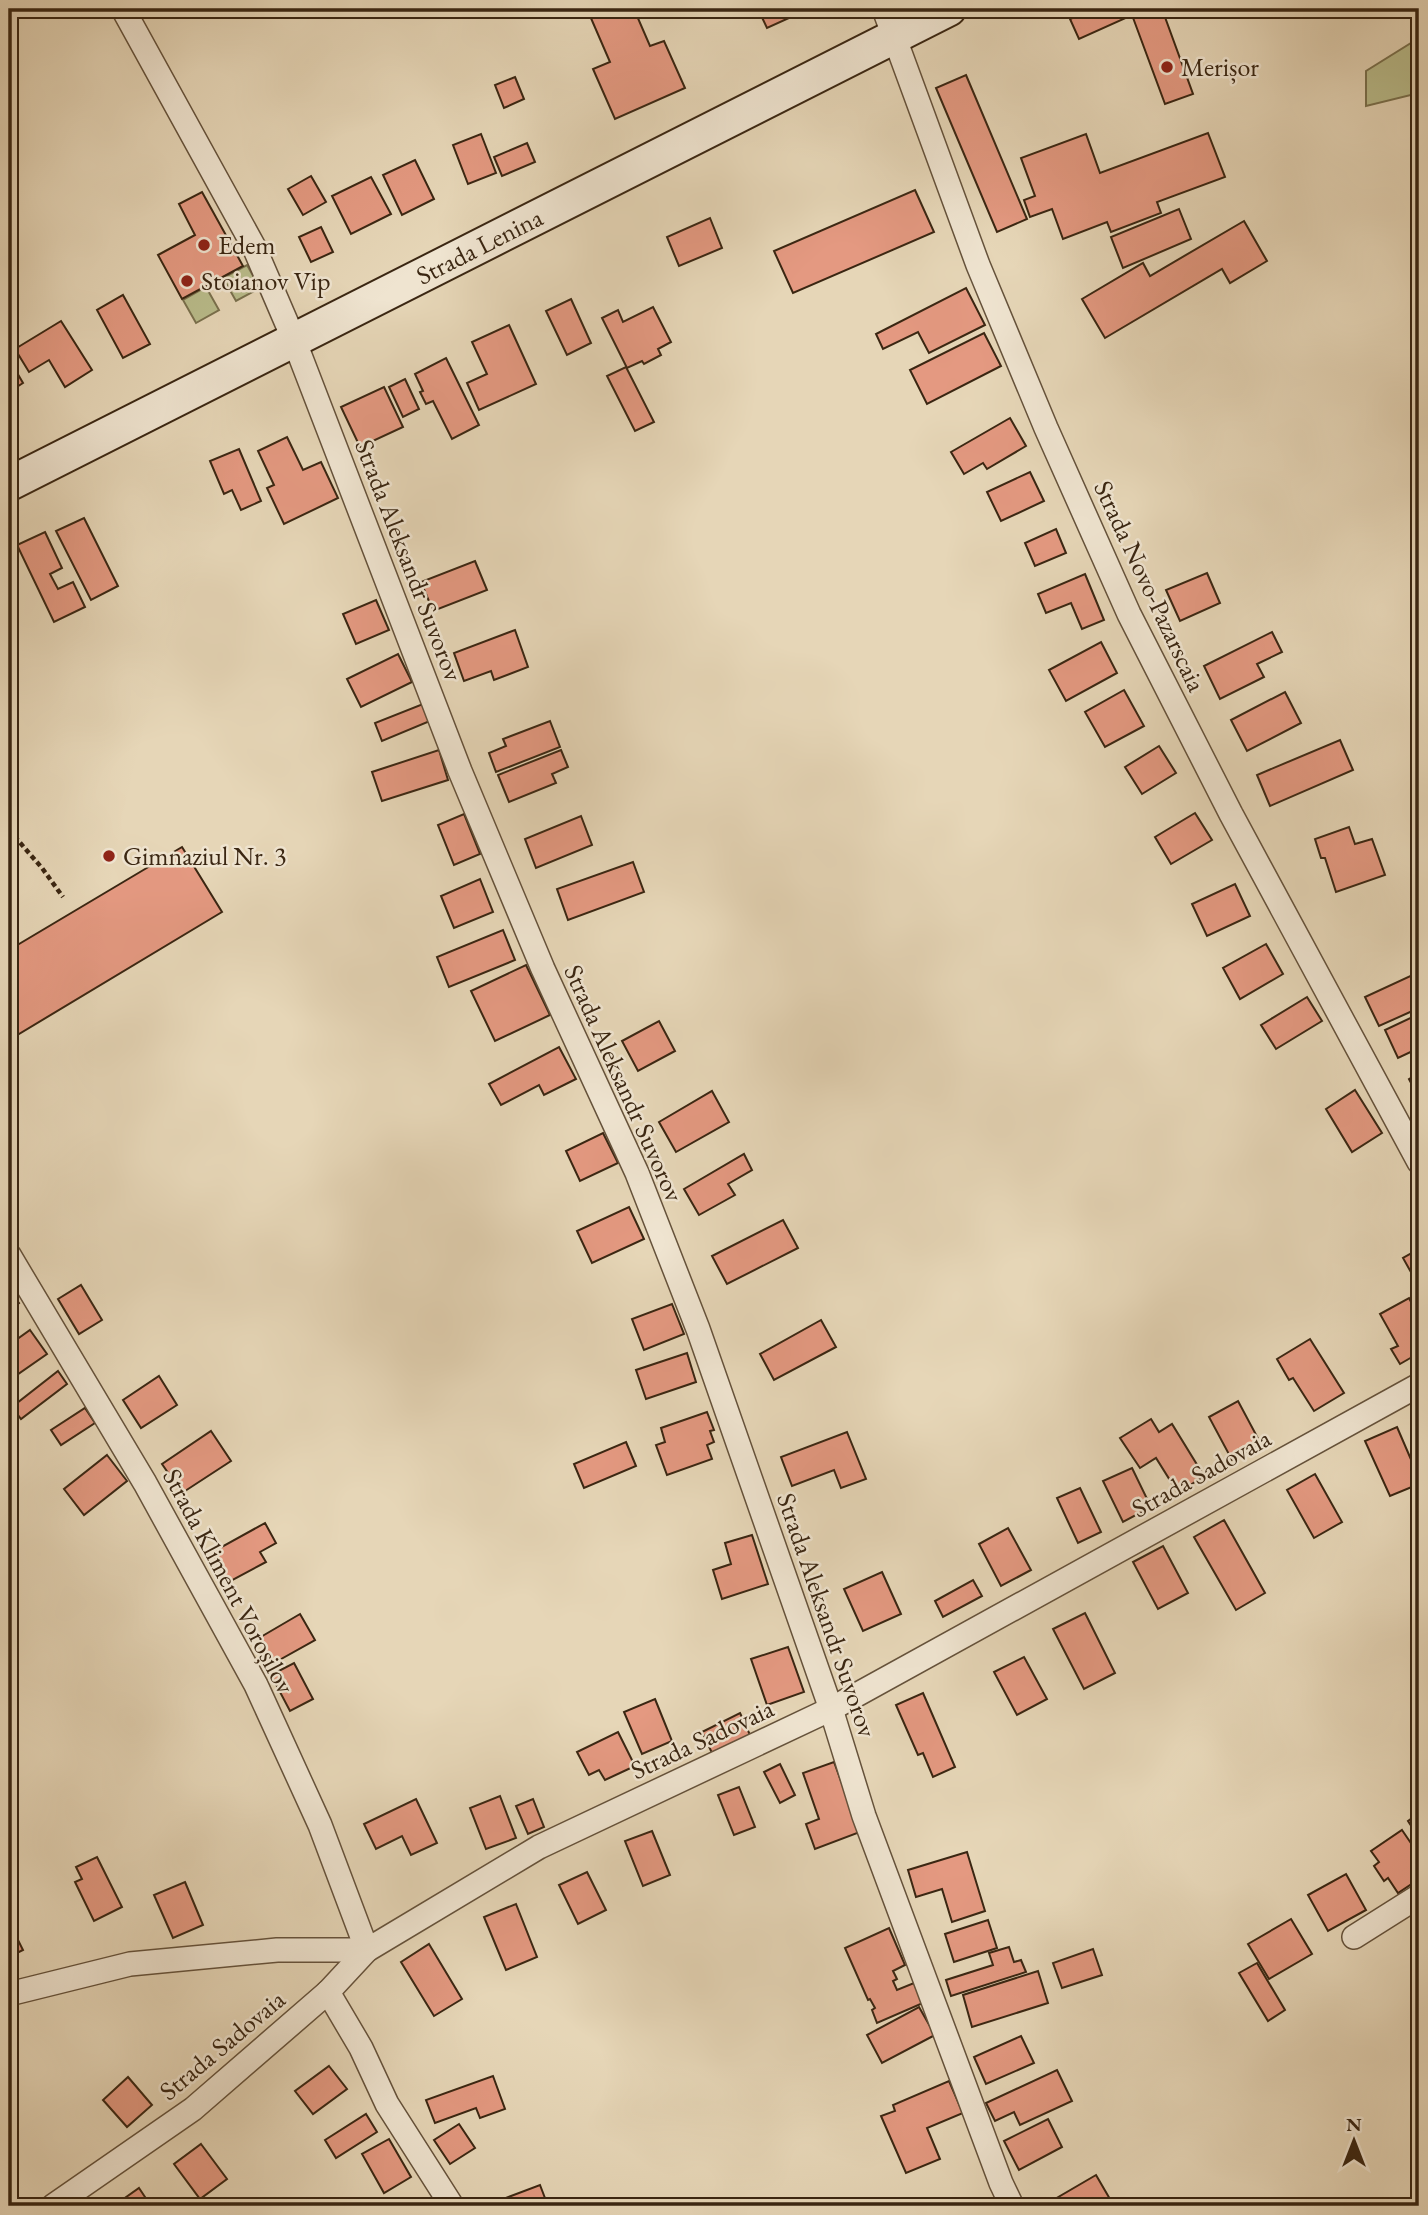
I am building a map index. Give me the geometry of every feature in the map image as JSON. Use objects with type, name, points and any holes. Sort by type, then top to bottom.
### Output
[{"type":"street","name":"Strada Aleksandr Suvorov","points":[[124,9],[254,247],[294,340],[460,771],[543,969],[636,1173],[698,1329],[831,1709],[869,1829],[954,2060],[1012,2206]]},
{"type":"street","name":"Strada Lenina","points":[[9,484],[294,340],[889,22],[949,9]]},
{"type":"street","name":"Strada Novo-Pazarscaia","points":[[889,22],[978,265],[1046,428],[1129,614],[1231,814],[1419,1163]]},
{"type":"street","name":"Strada Kliment Voroșilov","points":[[9,1255],[145,1483],[256,1685],[320,1825],[367,1950]]},
{"type":"street","name":"Strada Sadovaia","points":[[53,2206],[193,2109],[328,1992],[367,1950],[539,1847],[831,1709],[1419,1385]]},
{"type":"street","points":[[1354,1937],[1419,1896]]},
{"type":"street","points":[[9,1994],[130,1964],[277,1950],[367,1950]]},
{"type":"street","points":[[328,1992],[361,2048],[387,2105],[452,2206]]},
{"type":"path","points":[[9,830],[63,897]]},
{"type":"path","points":[[9,2186],[22,2206]]},
{"type":"green space","points":[[1411,43],[1419,43],[1419,93],[1366,106],[1366,71]]},
{"type":"green space","points":[[247,265],[260,288],[236,301],[223,278]]},
{"type":"green space","points":[[206,287],[219,310],[196,323],[183,300]]},
{"type":"building","points":[[587,9],[634,9],[650,46],[664,41],[685,88],[615,119],[593,69],[610,62]]},
{"type":"building","points":[[758,9],[785,9],[789,18],[767,28]]},
{"type":"building","name":"Merișor","points":[[1094,9],[1162,9],[1193,94],[1165,104],[1132,15],[1079,39],[1070,19]]},
{"type":"building","points":[[966,75],[1027,219],[997,232],[936,88]]},
{"type":"building","points":[[515,77],[524,99],[504,108],[495,85]]},
{"type":"building","points":[[1208,133],[1225,177],[1157,202],[1161,213],[1111,232],[1107,222],[1063,239],[1052,209],[1030,217],[1024,200],[1035,196],[1021,158],[1086,134],[1100,173]]},
{"type":"building","points":[[481,134],[496,173],[468,184],[453,145]]},
{"type":"building","points":[[527,143],[535,162],[502,176],[494,157]]},
{"type":"building","points":[[415,160],[434,199],[402,215],[383,175]]},
{"type":"building","points":[[311,176],[326,202],[303,215],[288,189]]},
{"type":"building","points":[[371,177],[391,214],[351,234],[332,196]]},
{"type":"building","points":[[915,190],[934,232],[793,293],[774,251]]},
{"type":"building","name":"Edem","points":[[202,192],[243,266],[182,299],[158,255],[195,235],[179,204]]},
{"type":"building","points":[[1179,209],[1191,239],[1123,268],[1111,237]]},
{"type":"building","points":[[710,218],[722,248],[679,266],[667,237]]},
{"type":"building","points":[[1244,221],[1267,261],[1230,283],[1222,269],[1105,338],[1082,299],[1143,263],[1150,276]]},
{"type":"building","points":[[321,227],[333,252],[311,262],[299,237]]},
{"type":"building","points":[[966,288],[985,325],[929,353],[918,332],[883,349],[876,334]]},
{"type":"building","points":[[123,295],[150,344],[123,358],[97,310]]},
{"type":"building","points":[[571,299],[591,343],[567,355],[546,311]]},
{"type":"building","points":[[653,307],[671,342],[658,349],[661,355],[644,364],[642,361],[627,368],[602,318],[618,310],[623,322]]},
{"type":"building","points":[[61,321],[92,370],[65,387],[49,360],[29,372],[15,349]]},
{"type":"building","points":[[509,325],[536,384],[479,410],[467,383],[487,374],[472,342]]},
{"type":"building","points":[[984,333],[1001,366],[927,404],[910,370]]},
{"type":"building","points":[[446,358],[479,425],[452,439],[433,401],[426,404],[415,374]]},
{"type":"building","points":[[9,359],[23,383],[9,392]]},
{"type":"building","points":[[626,367],[654,422],[635,431],[607,376]]},
{"type":"building","points":[[405,379],[419,409],[403,417],[389,387]]},
{"type":"building","points":[[384,387],[403,427],[360,447],[341,407]]},
{"type":"building","points":[[1010,418],[1026,446],[987,469],[983,463],[964,474],[951,452]]},
{"type":"building","points":[[287,437],[303,470],[321,462],[338,498],[284,524],[267,488],[274,485],[258,451]]},
{"type":"building","points":[[239,449],[261,501],[241,510],[232,490],[224,494],[210,461]]},
{"type":"building","points":[[1030,472],[1044,501],[1001,521],[987,492]]},
{"type":"building","points":[[84,518],[118,586],[91,600],[56,531]]},
{"type":"building","points":[[1056,529],[1066,553],[1035,566],[1025,543]]},
{"type":"building","points":[[45,532],[62,568],[50,574],[58,589],[73,582],[85,607],[54,622],[17,545]]},
{"type":"building","points":[[475,561],[487,590],[433,611],[421,582]]},
{"type":"building","points":[[1207,573],[1220,603],[1180,621],[1166,590]]},
{"type":"building","points":[[1085,574],[1104,620],[1082,629],[1071,603],[1046,613],[1038,594]]},
{"type":"building","points":[[376,600],[389,630],[356,644],[343,614]]},
{"type":"building","points":[[515,630],[528,667],[494,680],[491,671],[464,681],[454,653]]},
{"type":"building","points":[[1272,632],[1282,652],[1257,664],[1264,677],[1220,699],[1204,666]]},
{"type":"building","points":[[1101,642],[1117,673],[1066,701],[1049,670]]},
{"type":"building","points":[[398,654],[412,682],[361,707],[347,679]]},
{"type":"building","points":[[1124,690],[1144,726],[1105,747],[1085,712]]},
{"type":"building","points":[[1285,692],[1301,723],[1247,751],[1231,720]]},
{"type":"building","points":[[423,704],[430,721],[382,741],[375,723]]},
{"type":"building","points":[[550,721],[560,747],[496,772],[489,753],[506,746],[503,739]]},
{"type":"building","points":[[1340,740],[1353,770],[1270,806],[1257,775]]},
{"type":"building","points":[[1159,746],[1176,773],[1142,794],[1125,767]]},
{"type":"building","points":[[439,750],[448,780],[382,801],[372,772]]},
{"type":"building","points":[[561,750],[568,767],[552,774],[556,783],[509,802],[498,775]]},
{"type":"building","points":[[1195,813],[1212,840],[1171,864],[1155,837]]},
{"type":"building","points":[[464,814],[480,854],[454,865],[438,825]]},
{"type":"building","points":[[581,816],[592,845],[536,868],[525,839]]},
{"type":"building","points":[[1349,827],[1355,844],[1372,839],[1385,875],[1336,892],[1325,858],[1321,858],[1315,839]]},
{"type":"building","points":[[182,847],[222,912],[9,1040],[9,950]]},
{"type":"building","points":[[633,862],[644,892],[568,920],[557,889]]},
{"type":"building","points":[[480,879],[493,912],[454,928],[441,896]]},
{"type":"building","points":[[1235,884],[1250,916],[1207,936],[1192,904]]},
{"type":"building","points":[[503,930],[515,960],[449,987],[437,957]]},
{"type":"building","points":[[1266,944],[1283,974],[1240,999],[1223,968]]},
{"type":"building","points":[[526,965],[550,1015],[495,1041],[471,991]]},
{"type":"building","points":[[1419,972],[1419,1008],[1379,1026],[1365,997]]},
{"type":"building","points":[[1307,997],[1322,1021],[1276,1049],[1261,1025]]},
{"type":"building","points":[[1419,1014],[1419,1048],[1398,1058],[1385,1030]]},
{"type":"building","points":[[659,1021],[675,1051],[638,1071],[622,1041]]},
{"type":"building","points":[[559,1047],[576,1079],[544,1095],[539,1085],[501,1105],[489,1084]]},
{"type":"building","points":[[1419,1073],[1419,1098],[1409,1079]]},
{"type":"building","points":[[1355,1090],[1382,1133],[1352,1152],[1326,1109]]},
{"type":"building","points":[[712,1091],[729,1122],[676,1152],[659,1122]]},
{"type":"building","points":[[9,1099],[17,1113],[9,1118]]},
{"type":"building","points":[[603,1133],[618,1163],[580,1181],[566,1151]]},
{"type":"building","points":[[744,1154],[752,1170],[728,1184],[735,1195],[699,1215],[684,1189]]},
{"type":"building","points":[[629,1207],[644,1239],[592,1263],[577,1231]]},
{"type":"building","points":[[783,1220],[798,1248],[727,1284],[712,1256]]},
{"type":"building","points":[[1419,1249],[1419,1270],[1412,1274],[1403,1258]]},
{"type":"building","points":[[81,1285],[102,1320],[79,1334],[58,1299]]},
{"type":"building","points":[[9,1290],[19,1303],[9,1311]]},
{"type":"building","points":[[1409,1298],[1419,1317],[1419,1353],[1400,1364],[1391,1349],[1398,1346],[1380,1314]]},
{"type":"building","points":[[672,1304],[684,1334],[644,1350],[632,1319]]},
{"type":"building","points":[[821,1320],[836,1347],[774,1380],[760,1354]]},
{"type":"building","points":[[30,1330],[47,1354],[11,1379],[9,1345]]},
{"type":"building","points":[[1310,1339],[1344,1393],[1314,1411],[1293,1378],[1289,1380],[1277,1359]]},
{"type":"building","points":[[687,1353],[696,1382],[646,1399],[636,1370]]},
{"type":"building","points":[[58,1371],[67,1384],[21,1419],[12,1407]]},
{"type":"building","points":[[159,1376],[177,1405],[141,1428],[123,1400]]},
{"type":"building","points":[[1238,1401],[1261,1444],[1232,1460],[1209,1417]]},
{"type":"building","points":[[85,1408],[95,1423],[61,1445],[51,1430]]},
{"type":"building","points":[[707,1412],[714,1430],[710,1431],[714,1442],[707,1445],[712,1459],[667,1475],[656,1445],[665,1442],[661,1428]]},
{"type":"building","points":[[1151,1419],[1159,1432],[1172,1424],[1204,1476],[1178,1493],[1156,1458],[1140,1468],[1120,1438]]},
{"type":"building","points":[[1397,1427],[1419,1478],[1419,1484],[1390,1496],[1365,1441]]},
{"type":"building","points":[[211,1431],[231,1461],[182,1493],[162,1464]]},
{"type":"building","points":[[847,1432],[866,1479],[841,1488],[834,1470],[792,1486],[781,1457]]},
{"type":"building","points":[[626,1442],[636,1466],[584,1488],[574,1464]]},
{"type":"building","points":[[107,1455],[127,1481],[84,1515],[64,1489]]},
{"type":"building","points":[[1132,1468],[1151,1507],[1123,1522],[1103,1481]]},
{"type":"building","points":[[1315,1474],[1342,1522],[1314,1538],[1287,1490]]},
{"type":"building","points":[[1080,1488],[1101,1532],[1078,1543],[1057,1498]]},
{"type":"building","points":[[1224,1520],[1265,1593],[1236,1610],[1194,1537]]},
{"type":"building","points":[[265,1523],[276,1543],[260,1552],[266,1562],[227,1583],[211,1553]]},
{"type":"building","points":[[1008,1528],[1031,1570],[1001,1586],[979,1544]]},
{"type":"building","points":[[752,1535],[768,1584],[722,1599],[713,1570],[731,1564],[725,1543]]},
{"type":"building","points":[[1163,1546],[1188,1593],[1158,1609],[1133,1562]]},
{"type":"building","points":[[882,1572],[901,1614],[863,1631],[844,1589]]},
{"type":"building","points":[[973,1580],[982,1596],[943,1617],[935,1601]]},
{"type":"building","points":[[1085,1613],[1115,1673],[1084,1689],[1053,1629]]},
{"type":"building","points":[[300,1614],[315,1640],[274,1663],[259,1638]]},
{"type":"building","points":[[788,1647],[804,1692],[767,1705],[751,1659]]},
{"type":"building","points":[[1024,1657],[1047,1699],[1017,1715],[994,1672]]},
{"type":"building","points":[[294,1663],[313,1699],[290,1711],[271,1675]]},
{"type":"building","points":[[923,1693],[955,1767],[933,1777],[923,1753],[918,1755],[896,1705]]},
{"type":"building","points":[[655,1699],[672,1741],[642,1754],[624,1712]]},
{"type":"building","points":[[740,1713],[750,1735],[712,1753],[702,1732]]},
{"type":"building","points":[[618,1732],[635,1766],[605,1780],[599,1770],[589,1775],[577,1752]]},
{"type":"building","points":[[834,1762],[860,1832],[815,1849],[806,1824],[819,1819],[803,1773]]},
{"type":"building","points":[[780,1764],[795,1795],[780,1803],[764,1772]]},
{"type":"building","points":[[739,1787],[755,1827],[734,1835],[718,1795]]},
{"type":"building","points":[[500,1796],[516,1838],[486,1849],[470,1808]]},
{"type":"building","points":[[416,1799],[437,1843],[411,1855],[402,1836],[376,1849],[364,1824]]},
{"type":"building","points":[[533,1799],[544,1827],[528,1834],[516,1806]]},
{"type":"building","points":[[1419,1813],[1419,1838],[1408,1821]]},
{"type":"building","points":[[1402,1830],[1419,1855],[1419,1879],[1398,1893],[1388,1878],[1384,1881],[1374,1866],[1379,1862],[1371,1851]]},
{"type":"building","points":[[652,1831],[670,1875],[643,1886],[625,1841]]},
{"type":"building","points":[[967,1852],[985,1911],[952,1922],[942,1889],[916,1897],[908,1870]]},
{"type":"building","points":[[97,1857],[122,1907],[94,1921],[75,1882],[82,1879],[76,1867]]},
{"type":"building","points":[[587,1872],[606,1910],[578,1924],[559,1885]]},
{"type":"building","points":[[1346,1874],[1366,1910],[1328,1931],[1308,1895]]},
{"type":"building","points":[[185,1882],[203,1925],[173,1938],[154,1895]]},
{"type":"building","points":[[516,1904],[537,1957],[506,1970],[484,1917]]},
{"type":"building","points":[[1291,1919],[1312,1954],[1269,1979],[1248,1944]]},
{"type":"building","points":[[988,1920],[997,1948],[954,1962],[945,1934]]},
{"type":"building","points":[[9,1922],[23,1950],[9,1957]]},
{"type":"building","points":[[889,1928],[905,1965],[893,1971],[897,1979],[893,1981],[897,1990],[914,1983],[923,2003],[877,2023],[872,2010],[875,2008],[870,1999],[868,2000],[845,1948]]},
{"type":"building","points":[[429,1944],[462,1999],[434,2016],[401,1962]]},
{"type":"building","points":[[1009,1947],[1014,1962],[1021,1960],[1026,1972],[951,1996],[946,1980],[993,1965],[989,1953]]},
{"type":"building","points":[[1093,1949],[1102,1975],[1062,1988],[1053,1963]]},
{"type":"building","points":[[1257,1963],[1285,2010],[1268,2021],[1239,1973]]},
{"type":"building","points":[[1038,1971],[1048,2003],[972,2027],[963,1995]]},
{"type":"building","points":[[919,2007],[935,2035],[882,2063],[867,2035]]},
{"type":"building","points":[[1021,2036],[1034,2063],[986,2084],[974,2057]]},
{"type":"building","points":[[329,2066],[347,2089],[313,2114],[295,2091]]},
{"type":"building","points":[[1057,2070],[1072,2101],[1020,2125],[1014,2112],[995,2121],[986,2103]]},
{"type":"building","points":[[493,2076],[505,2109],[480,2118],[476,2108],[435,2123],[426,2100]]},
{"type":"building","points":[[128,2077],[152,2105],[127,2127],[103,2100]]},
{"type":"building","points":[[949,2081],[963,2113],[927,2128],[940,2159],[906,2173],[881,2116],[895,2111],[893,2105]]},
{"type":"building","points":[[366,2114],[377,2132],[336,2158],[325,2140]]},
{"type":"building","points":[[1048,2119],[1062,2147],[1019,2170],[1004,2141]]},
{"type":"building","points":[[459,2124],[475,2148],[450,2164],[434,2140]]},
{"type":"building","points":[[389,2139],[411,2177],[384,2193],[362,2154]]},
{"type":"building","points":[[201,2144],[227,2179],[200,2199],[174,2164]]},
{"type":"building","points":[[1096,2175],[1114,2206],[1043,2206]]},
{"type":"building","points":[[540,2185],[548,2206],[500,2206],[498,2201]]},
{"type":"building","points":[[139,2188],[151,2206],[126,2206],[122,2200]]},
{"type":"place","name":"Merișor","points":[[1167,67]]},
{"type":"place","name":"Edem","points":[[204,245]]},
{"type":"place","name":"Stoianov Vip","points":[[187,281]]},
{"type":"place","name":"Gimnaziul Nr. 3","points":[[109,856]]}]
